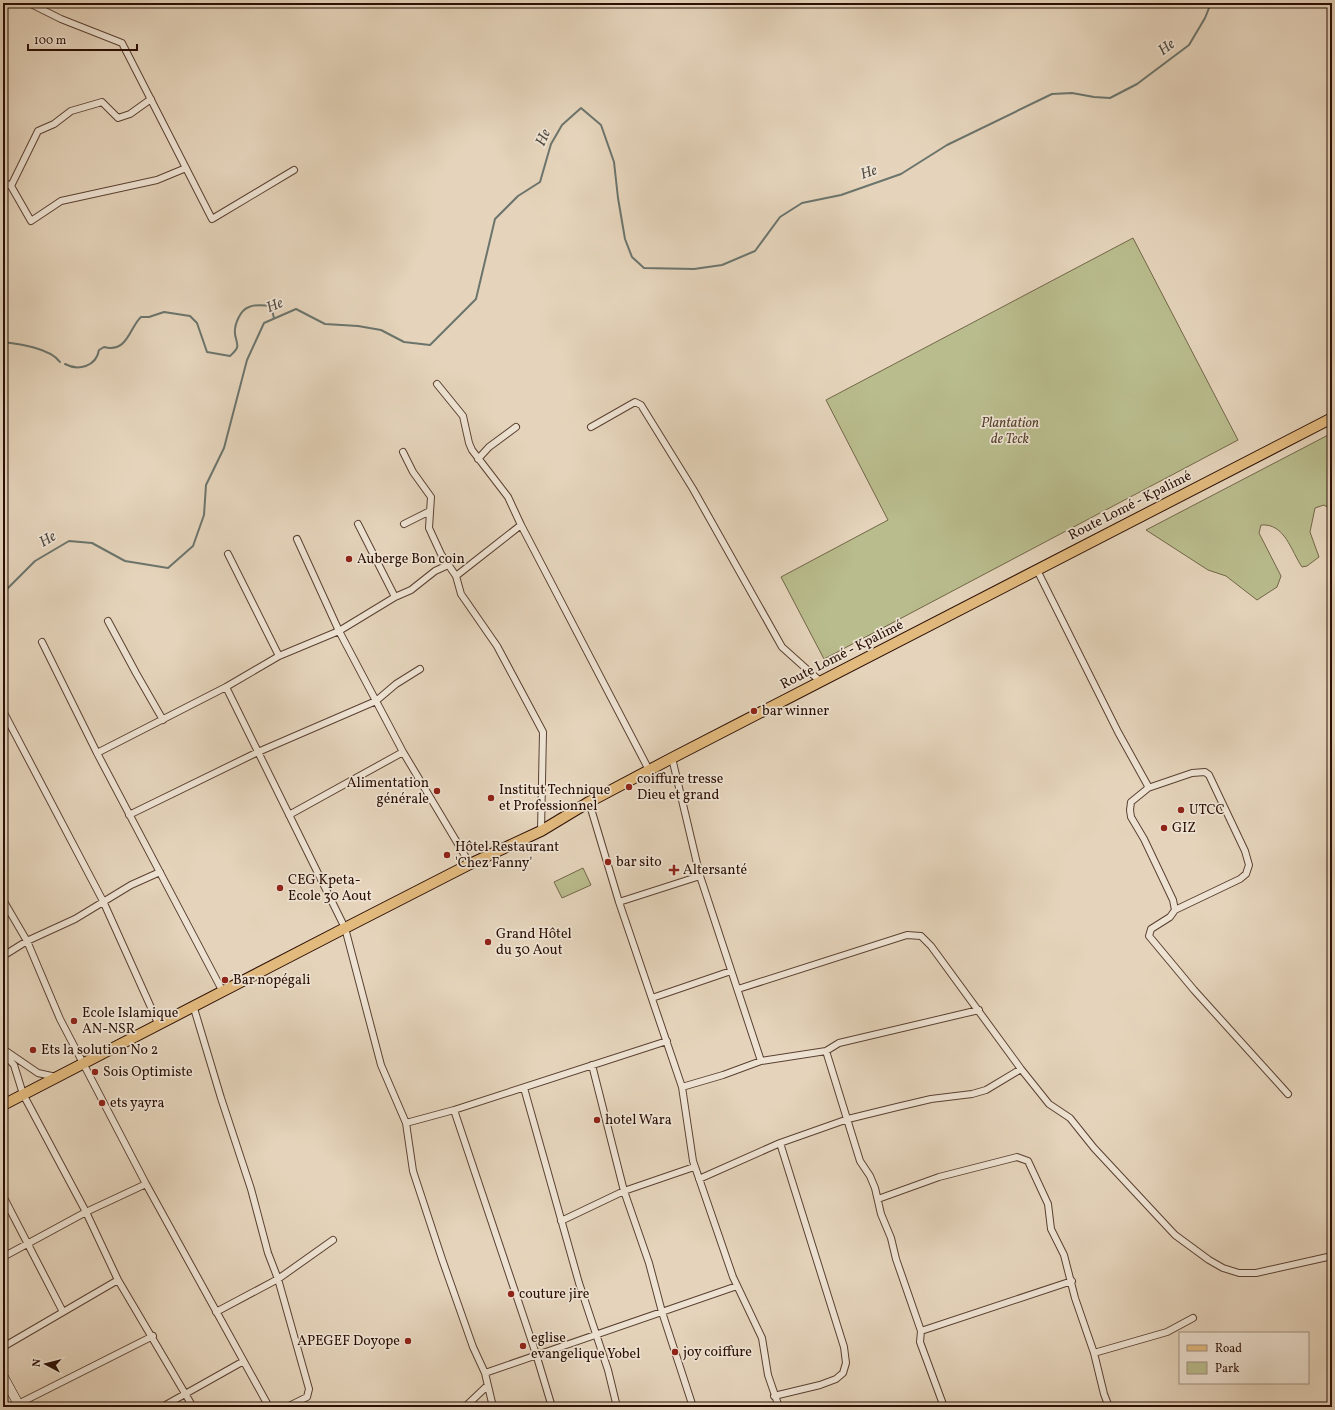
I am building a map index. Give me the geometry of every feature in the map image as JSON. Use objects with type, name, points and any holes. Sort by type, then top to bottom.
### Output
[{"type":"main road","name":"Route Lomé - Kpalimé","points":[[3,1105],[58,1078],[222,990],[470,864],[541,831],[589,802],[649,770],[1242,466],[1332,418]]},
{"type":"street","points":[[29,3],[61,19],[122,43],[212,219],[294,170]]},
{"type":"street","points":[[11,186],[38,131],[54,124],[71,111],[102,102],[118,118],[130,114],[151,99]]},
{"type":"street","points":[[3,182],[11,186],[31,221],[61,201],[156,180],[186,168]]},
{"type":"street","points":[[436,384],[463,416],[466,421],[469,443],[478,459],[508,497],[521,525],[649,770]]},
{"type":"street","points":[[591,427],[634,402],[641,405],[693,489],[782,647],[821,682]]},
{"type":"street","points":[[478,459],[489,447],[516,427]]},
{"type":"street","points":[[404,452],[413,472],[431,496],[429,528],[448,565],[456,576],[461,594],[497,646],[543,732],[541,831]]},
{"type":"street","points":[[404,524],[430,510]]},
{"type":"street","points":[[358,524],[394,597]]},
{"type":"street","points":[[456,576],[521,525]]},
{"type":"street","points":[[297,539],[339,631],[402,752],[470,864]]},
{"type":"street","points":[[228,554],[279,656]]},
{"type":"street","points":[[97,753],[226,687],[279,656],[339,631],[394,597],[411,590],[435,572],[448,565]]},
{"type":"street","points":[[1037,570],[1148,788]]},
{"type":"street","points":[[108,621],[136,673],[164,720]]},
{"type":"street","points":[[42,642],[129,815],[222,990]]},
{"type":"street","points":[[129,815],[258,752],[376,701],[396,684],[420,669]]},
{"type":"street","points":[[226,687],[345,928],[381,1065],[406,1123],[413,1171],[442,1259],[485,1373],[493,1407]]},
{"type":"street","points":[[3,711],[103,901],[158,1023]]},
{"type":"street","points":[[289,815],[402,752]]},
{"type":"street","points":[[672,758],[700,876],[761,1061]]},
{"type":"street","points":[[1175,910],[1173,900],[1144,839],[1131,817],[1131,802],[1134,797],[1148,788],[1192,773],[1205,772],[1209,776],[1245,851],[1249,865],[1246,874],[1240,879],[1175,910],[1170,917],[1151,928],[1149,936],[1189,985],[1288,1094]]},
{"type":"street","points":[[589,802],[619,902],[682,1087],[694,1167],[737,1286],[762,1338],[774,1396],[779,1407]]},
{"type":"street","points":[[3,956],[27,941],[75,919],[131,885],[160,872]]},
{"type":"street","points":[[619,902],[700,876]]},
{"type":"street","points":[[3,900],[27,941],[60,1019],[83,1064],[242,1362],[269,1407]]},
{"type":"street","points":[[738,989],[907,935],[918,934],[931,946],[1021,1069],[1049,1104],[1070,1118],[1094,1148],[1175,1235],[1209,1260],[1223,1268],[1239,1273],[1256,1273],[1332,1256]]},
{"type":"street","points":[[652,998],[731,971]]},
{"type":"street","points":[[193,1005],[221,1098],[251,1189],[268,1253],[278,1279],[309,1389],[307,1397],[287,1407]]},
{"type":"street","points":[[682,1087],[723,1075],[761,1061],[826,1051],[839,1044],[979,1010]]},
{"type":"street","points":[[406,1123],[454,1110],[667,1041]]},
{"type":"street","points":[[3,1050],[38,1073],[58,1078]]},
{"type":"street","points":[[826,1051],[860,1161],[870,1176],[878,1199],[881,1214],[891,1238],[896,1259],[921,1331],[920,1342],[944,1407]]},
{"type":"street","points":[[3,1053],[14,1065],[23,1094],[86,1212],[118,1280],[153,1336],[193,1407]]},
{"type":"street","points":[[592,1065],[624,1191],[649,1263],[662,1312],[693,1407]]},
{"type":"street","points":[[699,1179],[780,1142],[848,1119],[931,1099],[972,1094],[986,1090],[1021,1069]]},
{"type":"street","points":[[524,1088],[561,1221],[596,1333],[617,1407]]},
{"type":"street","points":[[454,1110],[536,1354],[552,1407]]},
{"type":"street","points":[[774,1396],[832,1381],[843,1373],[846,1363],[844,1347],[780,1142]]},
{"type":"street","points":[[878,1199],[939,1177],[1017,1157],[1028,1161],[1048,1204],[1051,1229],[1064,1255],[1084,1328],[1094,1353],[1104,1394],[1109,1407]]},
{"type":"street","points":[[561,1221],[624,1191],[694,1167]]},
{"type":"street","points":[[3,1257],[28,1245],[86,1212],[146,1184]]},
{"type":"street","points":[[3,1196],[63,1312]]},
{"type":"street","points":[[216,1312],[278,1279],[332,1240]]},
{"type":"street","points":[[3,1346],[118,1280]]},
{"type":"street","points":[[921,1331],[1072,1281]]},
{"type":"street","points":[[485,1373],[596,1333],[737,1286]]},
{"type":"street","points":[[1094,1353],[1167,1332],[1193,1318]]},
{"type":"street","points":[[3,1376],[19,1405],[153,1336]]},
{"type":"street","points":[[162,1407],[242,1362]]},
{"type":"street","points":[[465,1407],[487,1386]]},
{"type":"green space","name":"Plantation de Teck","points":[[1133,238],[1238,440],[824,659],[781,577],[888,520],[826,400]]},
{"type":"green space","points":[[1332,433],[1332,510],[1324,505],[1315,508],[1310,532],[1319,557],[1307,566],[1302,567],[1282,533],[1276,528],[1261,525],[1259,533],[1281,576],[1277,587],[1257,600],[1226,576],[1208,570],[1146,530]]},
{"type":"green space","points":[[583,868],[591,885],[562,898],[554,882]]},
{"type":"waterway","name":"He","points":[[3,593],[35,561],[69,541],[92,543],[125,561],[168,568],[193,546],[204,515],[206,485],[224,448],[247,360],[264,323],[296,309],[325,324],[358,326],[381,330],[404,342],[430,345],[476,299],[495,219],[518,196],[540,182],[551,144],[562,125],[581,108],[601,125],[614,162],[625,239],[632,257],[644,268],[694,269],[722,265],[755,251],[780,217],[802,203],[841,195],[901,174],[947,145],[1052,94],[1072,93],[1110,98],[1137,84],[1189,45],[1205,18],[1211,3]]},
{"type":"waterway","points":[[65,364],[75,367],[90,364],[97,356],[99,350],[104,347],[112,348],[123,343],[141,317],[149,317],[164,312],[190,316],[197,323],[207,352],[230,356],[237,348],[235,330],[240,314],[243,311],[257,305],[271,306],[274,318]]},
{"type":"waterway","points":[[3,342],[42,350],[49,353],[60,362]]},
{"type":"place","name":"Auberge Bon coin","points":[[349,559]]},
{"type":"place","name":"bar winner","points":[[754,711]]},
{"type":"place","name":"coiffure tresse Dieu et grand","points":[[629,787]]},
{"type":"place","name":"Alimentation générale","points":[[437,791]]},
{"type":"place","name":"Institut Technique et Professionnel","points":[[491,798]]},
{"type":"place","name":"UTCC","points":[[1181,810]]},
{"type":"place","name":"GIZ","points":[[1164,828]]},
{"type":"place","name":"Hôtel Restaurant 'Chez Fanny'","points":[[447,855]]},
{"type":"place","name":"bar sito","points":[[608,862]]},
{"type":"place","name":"Altersanté","points":[[674,870]]},
{"type":"place","name":"CEG Kpeta- Ecole 30 Aout","points":[[280,888]]},
{"type":"place","name":"Grand Hôtel du 30 Aout","points":[[488,942]]},
{"type":"place","name":"Bar nopégali","points":[[225,980]]},
{"type":"place","name":"Ecole Islamique AN-NSR","points":[[74,1021]]},
{"type":"place","name":"Ets la solution No 2","points":[[33,1050]]},
{"type":"place","name":"Sois Optimiste","points":[[95,1072]]},
{"type":"place","name":"ets yayra","points":[[102,1103]]},
{"type":"place","name":"hotel Wara","points":[[597,1120]]},
{"type":"place","name":"couture jire","points":[[511,1294]]},
{"type":"place","name":"APEGEF Doyope","points":[[408,1341]]},
{"type":"place","name":"eglise evangelique Yobel","points":[[523,1346]]},
{"type":"place","name":"joy coiffure","points":[[675,1352]]}]
